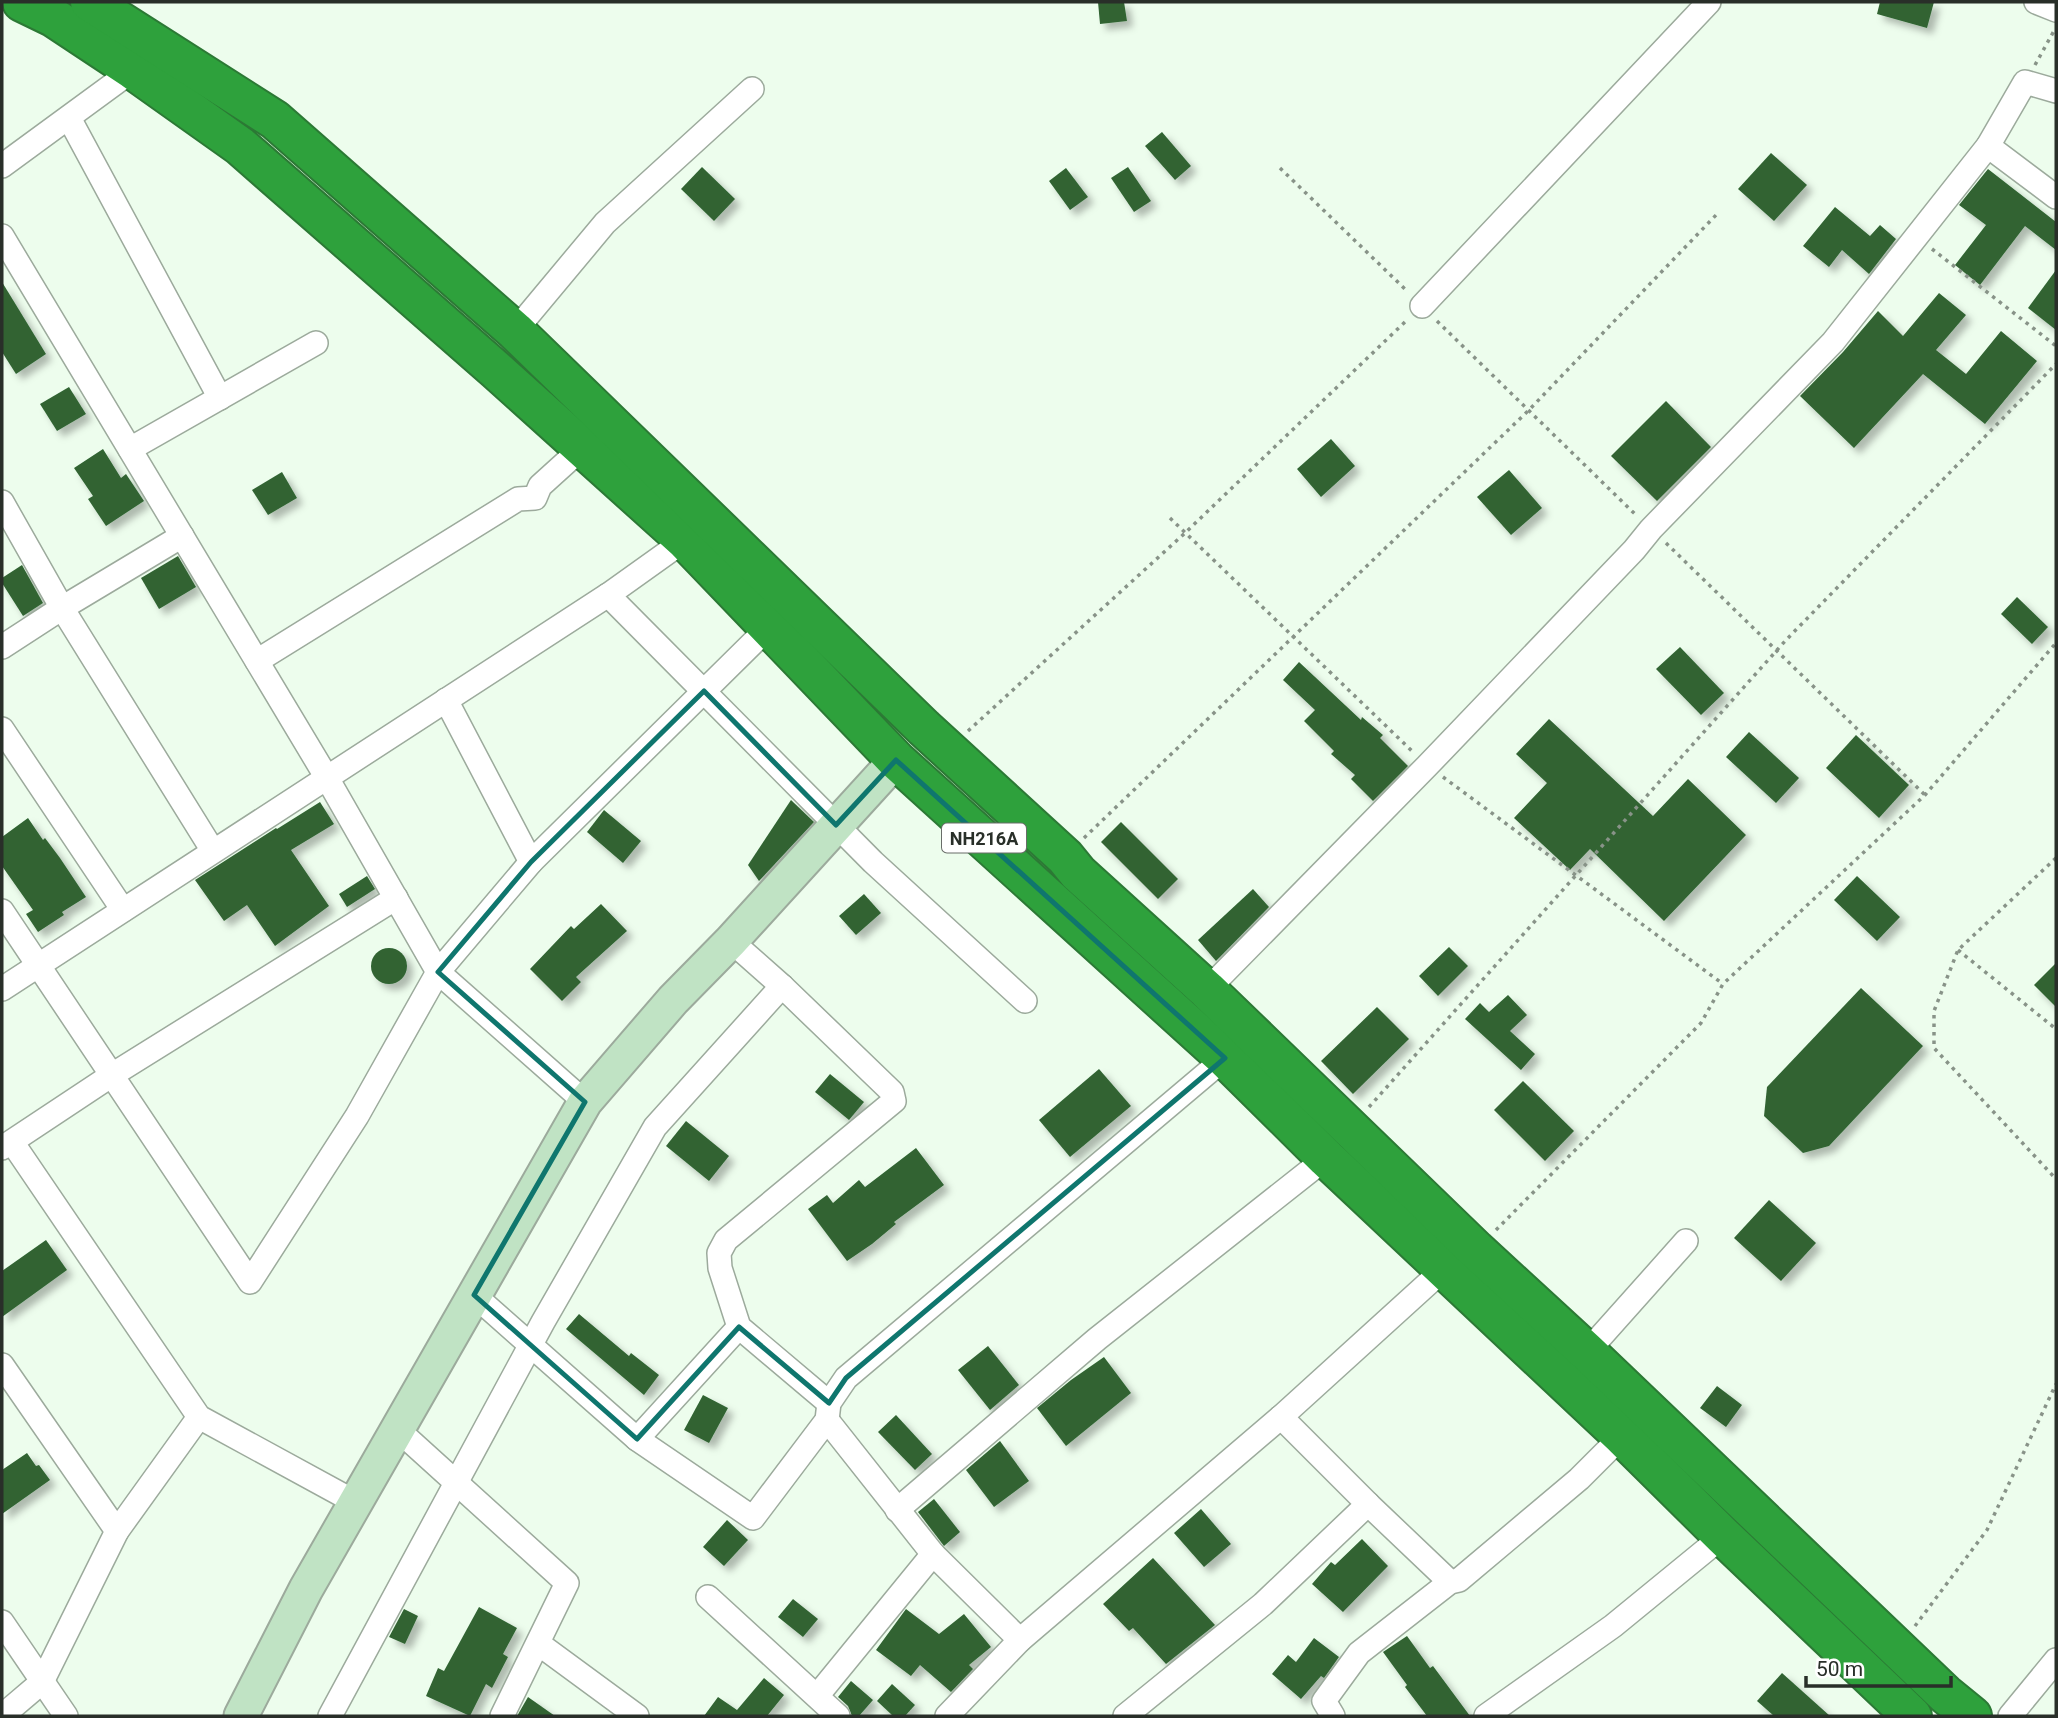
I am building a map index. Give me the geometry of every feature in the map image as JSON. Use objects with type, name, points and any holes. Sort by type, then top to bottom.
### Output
[{"type":"highway","name":"NH216A","points":[[22,2],[53,17],[240,146],[685,540],[896,760],[1225,1058],[1326,1158],[1622,1436],[1912,1716]]},
{"type":"highway","name":"NH216A","points":[[90,2],[275,120],[515,331],[936,739],[1207,990],[1352,1127],[1476,1250],[1587,1352],[1945,1694],[1972,1716]]},
{"type":"main road","points":[[241,1716],[306,1589],[585,1102],[673,1000],[731,941],[896,760]]},
{"type":"street","points":[[1422,306],[1709,2]]},
{"type":"street","points":[[2036,2],[2056,10]]},
{"type":"street","points":[[2,166],[133,70]]},
{"type":"street","points":[[1207,990],[1446,747],[1651,529],[1833,342],[1988,146],[2025,82],[2056,91]]},
{"type":"street","points":[[515,331],[605,223],[752,89]]},
{"type":"street","points":[[69,118],[220,398]]},
{"type":"street","points":[[1988,146],[2056,197]]},
{"type":"street","points":[[2,236],[327,778],[438,972],[585,1102]]},
{"type":"street","points":[[130,449],[316,343]]},
{"type":"street","points":[[257,661],[518,499],[535,498],[540,486],[582,448]]},
{"type":"street","points":[[2,502],[62,608],[213,851]]},
{"type":"street","points":[[2,648],[62,608],[182,536]]},
{"type":"street","points":[[2,989],[608,595],[685,540]]},
{"type":"street","points":[[608,595],[873,862],[1025,1001]]},
{"type":"street","points":[[2,911],[250,1282],[358,1116],[438,972],[531,862],[770,626]]},
{"type":"street","points":[[446,700],[531,862]]},
{"type":"street","points":[[2,729],[123,910]]},
{"type":"street","points":[[896,760],[936,739]]},
{"type":"street","points":[[355,1502],[199,1416],[7,1145],[112,1075],[396,898]]},
{"type":"street","points":[[731,941],[892,1092],[894,1101],[726,1240],[719,1253],[720,1268],[739,1327],[828,1411],[897,1510],[933,1554],[1020,1640]]},
{"type":"street","points":[[330,1716],[531,1346],[655,1127],[782,986]]},
{"type":"street","points":[[474,1295],[637,1439],[753,1518],[828,1411],[846,1378],[1225,1058]]},
{"type":"street","points":[[897,1510],[1097,1339],[1326,1158]]},
{"type":"street","points":[[1587,1352],[1686,1241]]},
{"type":"street","points":[[957,1712],[1020,1640],[1281,1417],[1444,1269]]},
{"type":"street","points":[[637,1439],[739,1327]]},
{"type":"street","points":[[2,1365],[117,1531]]},
{"type":"street","points":[[2,1716],[42,1682],[117,1531],[199,1416]]},
{"type":"street","points":[[1281,1417],[1450,1582]]},
{"type":"street","points":[[397,1429],[568,1583],[502,1716]]},
{"type":"street","points":[[1333,1716],[1324,1701],[1359,1653],[1450,1582],[1458,1580],[1579,1479],[1622,1436]]},
{"type":"street","points":[[1125,1716],[1263,1604],[1368,1504]]},
{"type":"street","points":[[1486,1716],[1513,1709],[1723,1536]]},
{"type":"street","points":[[817,1696],[933,1554]]},
{"type":"street","points":[[708,1597],[838,1716]]},
{"type":"street","points":[[2,1622],[65,1716]]},
{"type":"street","points":[[539,1644],[637,1716]]},
{"type":"street","points":[[2010,1716],[2056,1660]]},
{"type":"path","points":[[2025,82],[2056,27]]},
{"type":"path","points":[[1280,168],[1925,795]]},
{"type":"path","points":[[1065,857],[1529,410],[1718,213]]},
{"type":"path","points":[[1916,237],[2056,346]]},
{"type":"path","points":[[936,739],[1185,533],[1422,306]]},
{"type":"path","points":[[1352,1127],[1776,650],[2056,364]]},
{"type":"path","points":[[1476,1250],[1700,1023],[1723,984],[1925,795],[2056,643]]},
{"type":"path","points":[[2056,858],[1958,950],[1934,1011],[1934,1048],[2056,1179]]},
{"type":"path","points":[[1958,950],[2056,1029]]},
{"type":"path","points":[[1898,1649],[1987,1530],[2056,1384]]},
{"type":"highlighted area","points":[[704,691],[836,825],[896,760],[1225,1058],[846,1378],[829,1403],[739,1327],[637,1439],[474,1295],[585,1102],[438,972],[531,862]]},
{"type":"building","points":[[1098,2],[1124,2],[1127,21],[1100,24]]},
{"type":"building","points":[[1880,2],[1934,2],[1927,28],[1877,14]]},
{"type":"building","points":[[1162,132],[1191,166],[1175,180],[1145,146]]},
{"type":"building","points":[[1771,153],[1807,185],[1774,221],[1738,189]]},
{"type":"building","points":[[702,167],[735,199],[714,221],[681,189]]},
{"type":"building","points":[[1128,167],[1151,201],[1134,212],[1111,178]]},
{"type":"building","points":[[1066,168],[1088,197],[1070,210],[1049,181]]},
{"type":"building","points":[[1988,169],[2056,222],[2056,250],[2025,226],[1980,285],[1955,265],[1986,225],[1959,205]]},
{"type":"building","points":[[1835,207],[1870,236],[1880,225],[1896,239],[1869,274],[1842,250],[1829,267],[1803,246]]},
{"type":"building","points":[[2056,270],[2056,330],[2028,308]]},
{"type":"building","points":[[2,282],[46,354],[16,374],[2,352]]},
{"type":"building","points":[[1939,293],[1966,315],[1936,350],[1966,374],[2001,331],[2037,361],[1985,424],[1923,374],[1854,448],[1800,396],[1878,311],[1903,336]]},
{"type":"building","points":[[69,387],[86,414],[57,431],[40,404]]},
{"type":"building","points":[[1666,401],[1711,447],[1657,501],[1611,456]]},
{"type":"building","points":[[1331,439],[1355,466],[1321,497],[1297,469]]},
{"type":"building","points":[[103,449],[121,478],[126,474],[144,501],[106,526],[88,499],[93,496],[74,468]]},
{"type":"building","points":[[1509,470],[1542,508],[1511,535],[1477,497]]},
{"type":"building","points":[[282,472],[297,498],[268,515],[252,490]]},
{"type":"building","points":[[178,556],[196,587],[159,609],[141,578]]},
{"type":"building","points":[[22,565],[43,603],[23,616],[2,583],[2,578]]},
{"type":"building","points":[[2017,597],[2048,627],[2032,644],[2001,614]]},
{"type":"building","points":[[1680,647],[1724,693],[1701,715],[1656,669]]},
{"type":"building","points":[[1299,662],[1361,720],[1362,717],[1383,735],[1380,738],[1408,766],[1373,801],[1351,779],[1355,775],[1331,754],[1334,751],[1304,721],[1315,710],[1283,680]]},
{"type":"building","points":[[1549,719],[1653,816],[1688,779],[1746,835],[1664,921],[1590,849],[1570,870],[1514,818],[1547,783],[1516,754]]},
{"type":"building","points":[[1749,732],[1799,778],[1776,803],[1726,757]]},
{"type":"building","points":[[1856,735],[1909,785],[1879,818],[1826,768]]},
{"type":"building","points":[[791,800],[814,822],[759,881],[748,865]]},
{"type":"building","points":[[320,802],[334,824],[291,850],[329,906],[275,946],[247,905],[224,921],[195,880]]},
{"type":"building","points":[[604,810],[641,841],[623,863],[587,832]]},
{"type":"building","points":[[28,818],[60,858],[86,897],[38,932],[26,914],[33,910],[2,866],[2,837]]},
{"type":"building","points":[[1121,822],[1178,879],[1158,899],[1101,842]]},
{"type":"building","points":[[367,876],[375,889],[347,907],[339,894]]},
{"type":"building","points":[[1857,876],[1900,917],[1877,941],[1834,900]]},
{"type":"building","points":[[1253,889],[1269,907],[1216,961],[1198,940]]},
{"type":"building","points":[[864,894],[881,913],[856,935],[839,916]]},
{"type":"building","points":[[601,904],[627,931],[576,977],[581,982],[562,1001],[530,969],[571,926],[574,929]]},
{"type":"building","points":[[1449,947],[1468,966],[1438,996],[1419,976]]},
{"type":"building","points":[[389,948],[402,953],[407,966],[402,979],[389,984],[376,979],[371,966],[376,953]]},
{"type":"building","points":[[2056,963],[2056,1007],[2034,985]]},
{"type":"building","points":[[1861,988],[1923,1046],[1829,1146],[1803,1153],[1764,1116],[1767,1087]]},
{"type":"building","points":[[1508,995],[1527,1015],[1510,1031],[1535,1054],[1521,1070],[1465,1019],[1480,1003],[1489,1012]]},
{"type":"building","points":[[1377,1007],[1409,1039],[1353,1094],[1321,1061]]},
{"type":"building","points":[[1099,1069],[1131,1106],[1070,1157],[1039,1120]]},
{"type":"building","points":[[830,1074],[864,1102],[849,1120],[815,1092]]},
{"type":"building","points":[[1523,1081],[1574,1131],[1545,1161],[1494,1110]]},
{"type":"building","points":[[686,1121],[729,1156],[709,1181],[666,1146]]},
{"type":"building","points":[[916,1148],[944,1185],[847,1261],[808,1209],[827,1195],[833,1203],[859,1180],[865,1187]]},
{"type":"building","points":[[1769,1200],[1816,1243],[1781,1281],[1734,1238]]},
{"type":"building","points":[[46,1240],[67,1270],[2,1317],[2,1271]]},
{"type":"building","points":[[579,1314],[629,1356],[631,1353],[659,1375],[644,1395],[566,1329]]},
{"type":"building","points":[[988,1346],[1019,1385],[990,1410],[958,1370]]},
{"type":"building","points":[[1104,1357],[1131,1393],[1066,1446],[1037,1408]]},
{"type":"building","points":[[1717,1386],[1742,1405],[1726,1427],[1700,1408]]},
{"type":"building","points":[[703,1395],[728,1408],[709,1443],[684,1430]]},
{"type":"building","points":[[896,1415],[932,1454],[915,1470],[878,1432]]},
{"type":"building","points":[[1000,1441],[1029,1481],[994,1507],[966,1470]]},
{"type":"building","points":[[27,1453],[50,1480],[2,1514],[2,1470]]},
{"type":"building","points":[[934,1499],[960,1532],[944,1546],[918,1512]]},
{"type":"building","points":[[1201,1509],[1231,1544],[1204,1567],[1174,1533]]},
{"type":"building","points":[[727,1520],[748,1540],[724,1566],[703,1547]]},
{"type":"building","points":[[1362,1539],[1388,1566],[1343,1612],[1312,1584],[1331,1562],[1335,1565]]},
{"type":"building","points":[[1153,1558],[1215,1625],[1166,1664],[1133,1628],[1129,1631],[1103,1604]]},
{"type":"building","points":[[793,1599],[818,1619],[803,1637],[778,1617]]},
{"type":"building","points":[[479,1607],[517,1628],[503,1654],[508,1657],[492,1688],[486,1684],[470,1716],[426,1696],[438,1668],[444,1671]]},
{"type":"building","points":[[404,1609],[418,1616],[405,1644],[389,1637]]},
{"type":"building","points":[[906,1609],[939,1634],[964,1614],[991,1647],[969,1665],[973,1669],[951,1692],[920,1665],[911,1676],[876,1650]]},
{"type":"building","points":[[1407,1636],[1470,1716],[1427,1716],[1383,1652]]},
{"type":"building","points":[[1314,1638],[1339,1657],[1324,1678],[1321,1676],[1301,1699],[1272,1674],[1288,1655],[1296,1662]]},
{"type":"building","points":[[1782,1673],[1830,1716],[1774,1716],[1757,1701]]},
{"type":"building","points":[[764,1678],[784,1695],[767,1716],[704,1716],[718,1697],[737,1710]]},
{"type":"building","points":[[851,1681],[873,1700],[859,1716],[852,1716],[848,1706],[838,1697]]},
{"type":"building","points":[[892,1684],[915,1705],[905,1716],[893,1716],[877,1701]]},
{"type":"building","points":[[528,1697],[555,1716],[517,1716]]}]
